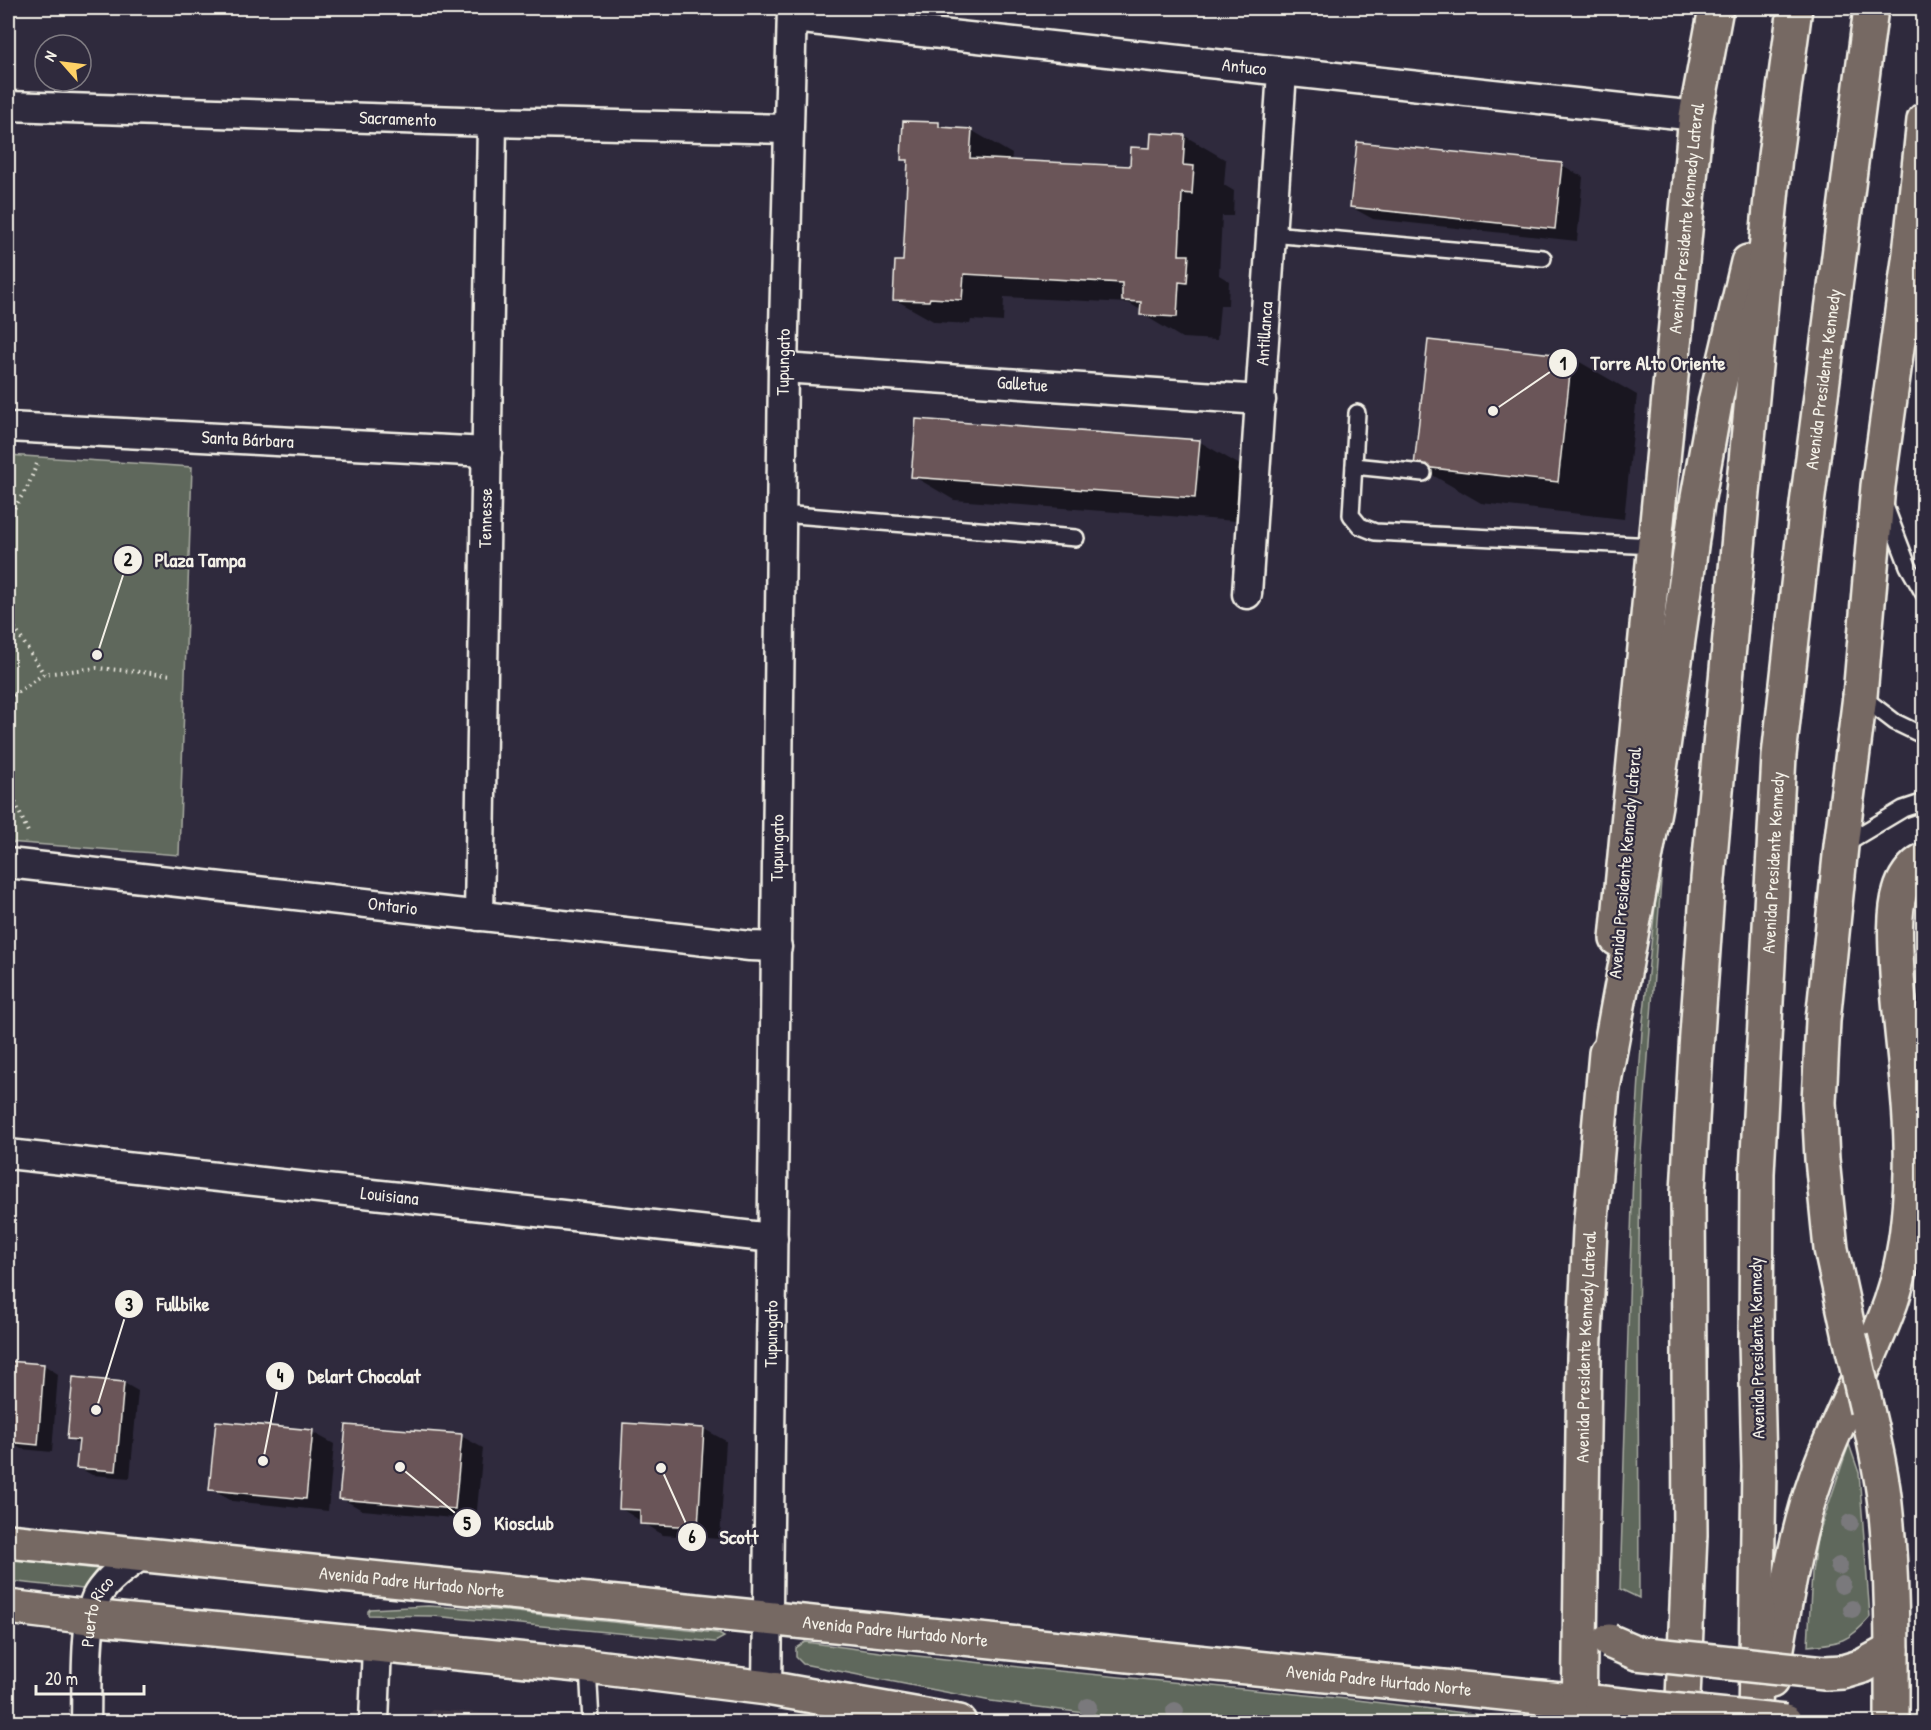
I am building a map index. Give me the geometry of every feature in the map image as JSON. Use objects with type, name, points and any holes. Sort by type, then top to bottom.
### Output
[{"type":"main road","name":"Avenida Presidente Kennedy Lateral","points":[[1587,1709],[1580,1597],[1585,1335],[1590,1230],[1696,116],[1716,8]]},
{"type":"main road","points":[[1682,1722],[1690,1535],[1688,1192],[1696,1049],[1708,879],[1775,156],[1795,8]]},
{"type":"main road","name":"Avenida Presidente Kennedy","points":[[1755,1722],[1759,1467],[1756,1341],[1757,1173],[1779,756],[1808,504],[1871,8]]},
{"type":"main road","points":[[1892,1722],[1891,1581],[1886,1513],[1881,1473],[1831,1249],[1819,1102],[1823,1021],[1841,846],[1860,696],[1878,486],[1910,253],[1923,120]]},
{"type":"main road","points":[[1604,1082],[1655,805],[1689,556],[1708,442],[1729,341],[1775,156]]},
{"type":"main road","points":[[1763,1722],[1806,1509],[1830,1440],[1891,1302],[1903,1256],[1911,1170],[1896,953],[1897,913],[1899,893],[1905,880],[1913,868],[1923,860]]},
{"type":"main road","name":"Avenida Padre Hurtado Norte","points":[[8,1541],[768,1617],[1587,1709],[1785,1722]]},
{"type":"main road","points":[[1580,1597],[1586,1614],[1596,1629],[1609,1641],[1637,1653],[1825,1673],[1843,1672],[1863,1666],[1892,1650]]},
{"type":"main road","points":[[8,1607],[588,1666],[767,1688],[833,1711],[959,1722]]},
{"type":"street","name":"Antuco","points":[[793,13],[1282,72],[1696,116]]},
{"type":"street","name":"Tupungato","points":[[767,1688],[783,368],[793,13]]},
{"type":"street","name":"Antillanca","points":[[1247,594],[1282,72]]},
{"type":"street","name":"Sacramento","points":[[8,106],[788,129]]},
{"type":"street","name":"Tennesse","points":[[479,916],[492,122]]},
{"type":"street","name":"Galletue","points":[[783,368],[1261,400]]},
{"type":"street","name":"Santa Bárbara","points":[[8,427],[487,452]]},
{"type":"street","name":"Ontario","points":[[8,863],[738,945],[777,947]]},
{"type":"street","name":"Louisiana","points":[[8,1154],[773,1238]]},
{"type":"street","name":"Puerto Rico","points":[[86,1722],[90,1617],[97,1596],[110,1579],[143,1554]]},
{"type":"street","points":[[374,1722],[377,1646]]},
{"type":"lane","points":[[1271,234],[1543,258]]},
{"type":"lane","points":[[1357,413],[1352,515],[1360,526],[1375,532],[1654,546]]},
{"type":"lane","points":[[1354,466],[1423,473]]},
{"type":"lane","points":[[1878,486],[1908,566],[1923,594]]},
{"type":"lane","points":[[782,514],[1076,538]]},
{"type":"lane","points":[[1860,696],[1895,722],[1923,736]]},
{"type":"lane","points":[[1841,846],[1904,809],[1923,802]]},
{"type":"lane","points":[[588,1666],[591,1722]]},
{"type":"path","points":[[8,518],[28,486],[50,429]]},
{"type":"path","points":[[8,618],[44,674]]},
{"type":"path","points":[[8,699],[44,674],[97,668],[172,675]]},
{"type":"path","points":[[8,786],[42,867]]},
{"type":"shaded area","points":[[1923,1459],[1924,1603],[1920,1596]]},
{"type":"shaded area","points":[[432,1710],[577,1719],[621,1722],[424,1722]]},
{"type":"green space","points":[[8,455],[192,467],[179,855],[8,842]]},
{"type":"green space","points":[[1669,772],[1640,1166],[1639,1598],[1620,1589],[1633,1172],[1642,1031]]},
{"type":"green space","points":[[1849,1444],[1859,1473],[1870,1617],[1856,1632],[1843,1640],[1808,1646],[1812,1572],[1817,1539]]},
{"type":"green space","points":[[8,1559],[97,1569],[83,1589],[8,1581]]},
{"type":"green space","points":[[428,1606],[507,1611],[717,1633],[724,1637],[715,1642],[433,1616],[368,1615],[370,1609]]},
{"type":"green space","points":[[805,1642],[1038,1669],[1357,1700],[1539,1722],[1154,1722],[991,1701],[803,1664],[796,1657],[796,1648]]},
{"type":"building","points":[[903,121],[939,122],[939,127],[972,129],[970,158],[1130,166],[1131,147],[1150,148],[1151,133],[1185,135],[1183,165],[1194,166],[1192,194],[1182,193],[1179,255],[1189,255],[1187,283],[1179,282],[1177,317],[1140,315],[1141,302],[1122,301],[1122,283],[964,274],[962,300],[930,298],[929,301],[893,300],[895,261],[903,261],[908,160],[901,160]]},
{"type":"building","points":[[1357,142],[1562,163],[1555,229],[1350,207]]},
{"type":"building","points":[[1428,340],[1572,356],[1558,482],[1414,466]]},
{"type":"building","points":[[916,419],[1200,440],[1195,498],[911,477]]},
{"type":"building","points":[[8,1361],[44,1364],[38,1445],[8,1442]]},
{"type":"building","points":[[73,1377],[124,1382],[116,1471],[76,1468],[79,1440],[67,1439]]},
{"type":"building","points":[[216,1421],[313,1430],[306,1499],[209,1490]]},
{"type":"building","points":[[623,1423],[704,1428],[698,1527],[640,1524],[640,1510],[619,1509]]},
{"type":"building","points":[[346,1425],[462,1434],[455,1509],[339,1499]]},
{"type":"place","name":"Torre Alto Oriente","points":[[1493,411]]},
{"type":"place","name":"Plaza Tampa","points":[[97,655]]},
{"type":"place","name":"Fullbike","points":[[96,1410]]},
{"type":"place","name":"Delart Chocolat","points":[[263,1461]]},
{"type":"place","name":"Kiosclub","points":[[400,1467]]},
{"type":"place","name":"Scott","points":[[661,1468]]}]
